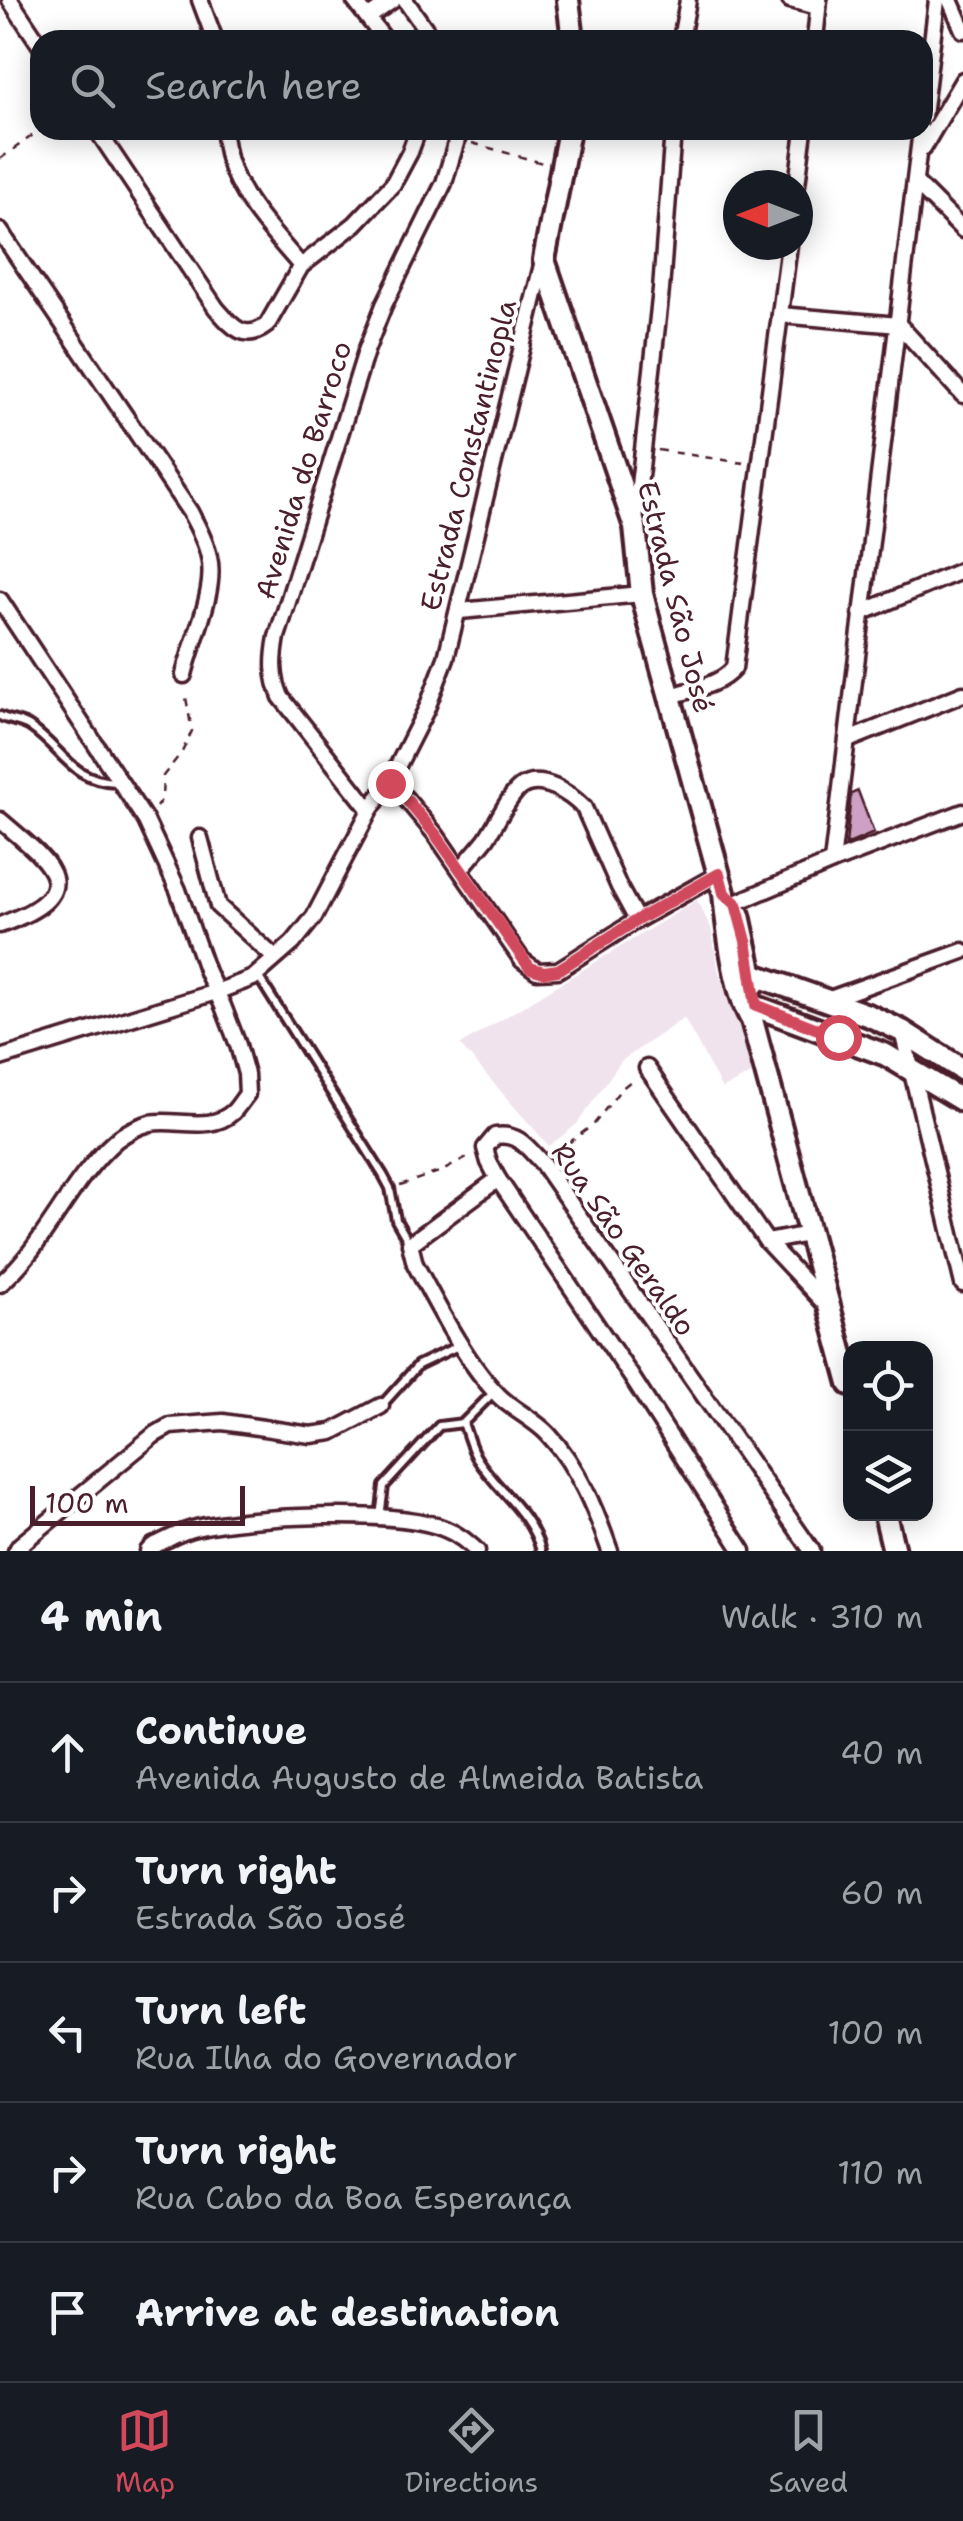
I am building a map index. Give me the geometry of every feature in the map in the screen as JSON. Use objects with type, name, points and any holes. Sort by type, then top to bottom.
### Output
[{"type":"street","points":[[10,0],[30,30]]},
{"type":"street","points":[[200,0],[210,30]]},
{"type":"street","points":[[354,0],[378,30]]},
{"type":"street","points":[[369,17],[393,0]]},
{"type":"street","points":[[406,0],[426,30]]},
{"type":"street","points":[[568,0],[572,30]]},
{"type":"street","points":[[683,30],[688,0]]},
{"type":"street","points":[[790,0],[819,3],[816,30]]},
{"type":"street","points":[[933,34],[937,0]]},
{"type":"street","points":[[950,0],[963,30]]},
{"type":"street","points":[[933,132],[963,80]]},
{"type":"street","points":[[104,140],[216,308],[240,331],[250,333],[267,324],[301,266],[355,224],[392,184],[414,140]]},
{"type":"street","points":[[225,140],[230,164],[243,190],[301,266]]},
{"type":"street","name":"Avenida do Barroco","points":[[370,810],[281,697],[274,680],[273,658],[366,351],[384,305],[437,201],[457,140]]},
{"type":"street","name":"Estrada Constantinopla","points":[[255,976],[293,943],[314,918],[370,810],[390,783],[427,708],[446,658],[544,260],[566,140]]},
{"type":"street","points":[[635,527],[661,290],[672,140]]},
{"type":"street","points":[[799,170],[803,140]]},
{"type":"street","points":[[832,862],[921,140]]},
{"type":"street","points":[[918,158],[928,140]]},
{"type":"street","points":[[916,183],[963,230]]},
{"type":"street","points":[[0,231],[190,512],[209,553],[208,591],[184,674]]},
{"type":"street","name":"Estrada São José","points":[[544,260],[635,527],[642,594],[726,894],[751,1009],[843,1359]]},
{"type":"street","points":[[671,696],[725,678],[734,668],[787,260]]},
{"type":"street","points":[[780,315],[899,325],[963,395]]},
{"type":"street","points":[[862,613],[963,570]]},
{"type":"street","points":[[460,611],[642,594]]},
{"type":"street","points":[[0,600],[146,820],[178,890],[238,1045],[247,1094],[221,1120],[199,1124],[152,1123],[118,1138],[76,1184],[40,1238],[0,1284]]},
{"type":"street","points":[[848,740],[963,694]]},
{"type":"street","points":[[390,783],[461,869],[530,968],[544,972],[558,970],[637,920],[832,862],[963,812]]},
{"type":"street","points":[[461,869],[521,788],[531,784],[556,788],[584,808],[637,920]]},
{"type":"street","points":[[0,820],[42,857],[55,878],[42,906],[0,925]]},
{"type":"street","points":[[200,838],[218,906],[274,958]]},
{"type":"street","points":[[826,1000],[963,951]]},
{"type":"street","points":[[744,972],[902,1031],[963,1070]]},
{"type":"street","points":[[0,1058],[216,992],[255,976]]},
{"type":"street","points":[[751,1009],[862,1044],[910,1067],[963,1101]]},
{"type":"street","points":[[902,1031],[963,1284]]},
{"type":"street","points":[[647,1068],[767,1242],[829,1308]]},
{"type":"street","name":"Rua São Geraldo","points":[[486,1148],[495,1136],[514,1136],[542,1164],[812,1551]]},
{"type":"street","points":[[486,1148],[488,1162],[498,1179],[743,1551]]},
{"type":"street","points":[[498,1179],[410,1244],[415,1264],[461,1344],[495,1391],[548,1434],[590,1498],[610,1551]]},
{"type":"street","points":[[767,1242],[808,1234]]},
{"type":"street","points":[[16,1551],[154,1435],[170,1426],[224,1422],[311,1435],[332,1432],[381,1406]]},
{"type":"street","points":[[148,1551],[191,1528],[309,1517],[421,1522],[443,1527],[477,1551]]},
{"type":"street","points":[[887,1521],[894,1551]]},
{"type":"lane","points":[[0,716],[27,724],[84,776],[102,782],[122,782]]},
{"type":"lane","points":[[255,976],[390,1188],[396,1220],[410,1244]]},
{"type":"lane","points":[[381,1406],[418,1365],[461,1344]]},
{"type":"lane","points":[[380,1518],[384,1486],[439,1426],[463,1424],[495,1391]]},
{"type":"lane","points":[[463,1424],[474,1456],[523,1513],[540,1551]]},
{"type":"path","points":[[0,159],[30,137]]},
{"type":"path","points":[[475,140],[562,168]]},
{"type":"path","points":[[644,448],[760,466]]},
{"type":"path","points":[[146,820],[162,799],[163,776],[192,731],[184,674]]},
{"type":"path","points":[[542,1164],[594,1124],[621,1089],[647,1068]]},
{"type":"path","points":[[390,1188],[442,1171],[486,1148]]},
{"type":"shaded area","points":[[697,900],[711,928],[719,973],[753,1073],[722,1089],[684,1018],[621,1061],[577,1124],[549,1146],[460,1045]]},
{"type":"building","points":[[858,791],[874,833],[846,845],[851,794]]},
{"type":"route","points":[[390,783],[436,835],[522,960],[537,972],[558,970],[719,874],[724,893],[736,904],[756,1005],[838,1037]]}]
